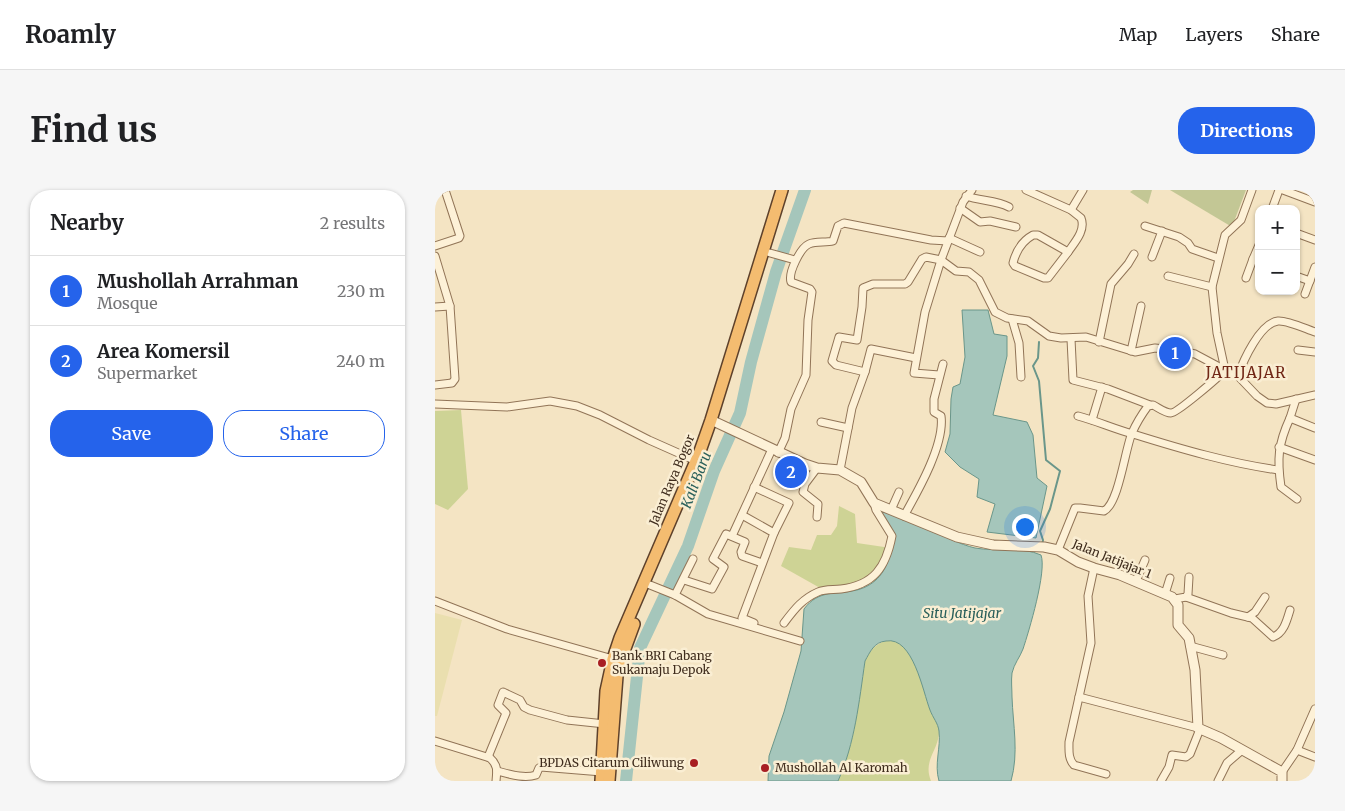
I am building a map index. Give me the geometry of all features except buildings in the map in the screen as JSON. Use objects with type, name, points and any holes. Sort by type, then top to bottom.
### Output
[{"type":"highway","name":"Jalan Raya Bogor","points":[[718,423],[782,190]]},
{"type":"highway","name":"Jalan Raya Bogor","points":[[602,776],[606,692],[620,638],[718,423],[773,254],[789,190]]},
{"type":"highway","name":"Jalan Raya Bogor","points":[[609,781],[617,676],[627,641],[655,587],[699,462]]},
{"type":"street","points":[[435,246],[460,236],[445,190]]},
{"type":"street","points":[[1026,190],[1071,210],[1081,218],[1083,224],[1079,236],[1068,252],[1047,278],[1015,266],[1013,263],[1020,246],[1033,235],[1038,235],[1068,252]]},
{"type":"street","points":[[1071,210],[1083,190]]},
{"type":"street","points":[[1225,370],[1217,333],[1212,287],[1225,235],[1241,220],[1252,190]]},
{"type":"street","points":[[1273,205],[1279,190]]},
{"type":"street","points":[[1283,190],[1315,202]]},
{"type":"street","points":[[939,375],[914,373],[925,312],[960,208],[969,193],[978,200],[1001,203],[1009,208]]},
{"type":"street","points":[[960,208],[980,222],[990,221],[1016,227]]},
{"type":"street","points":[[732,536],[754,487],[775,451],[785,438],[791,409],[806,375],[808,320],[812,292],[810,289],[790,280],[794,259],[811,243],[833,241],[837,226],[844,223],[931,240],[948,239],[980,252]]},
{"type":"street","points":[[1145,226],[1179,236],[1193,250],[1218,258]]},
{"type":"street","points":[[1152,257],[1162,231]]},
{"type":"street","points":[[1300,234],[1315,240]]},
{"type":"street","points":[[773,254],[794,259]]},
{"type":"street","points":[[1099,342],[1111,284],[1129,264],[1134,254]]},
{"type":"street","points":[[435,256],[450,306],[455,379],[452,383],[435,385]]},
{"type":"street","points":[[865,372],[836,365],[832,361],[839,337],[857,340],[863,288],[873,284],[905,284],[922,259],[926,257],[941,260],[956,272],[967,271],[974,275],[982,286],[995,312],[1003,317],[1028,321],[1049,336],[1086,337],[1131,351],[1155,348],[1195,354],[1238,376],[1257,396],[1267,403],[1275,404],[1315,395]]},
{"type":"street","points":[[1246,278],[1255,262]]},
{"type":"street","points":[[1305,294],[1315,268]]},
{"type":"street","points":[[1168,276],[1212,287]]},
{"type":"street","points":[[1300,277],[1310,281]]},
{"type":"street","points":[[435,307],[450,306]]},
{"type":"street","points":[[1131,351],[1141,306]]},
{"type":"street","points":[[1012,319],[1019,343],[1021,377]]},
{"type":"street","points":[[1238,376],[1244,360],[1253,345],[1265,328],[1272,322],[1282,321],[1315,332]]},
{"type":"street","points":[[1071,338],[1073,380],[1102,387],[1171,413],[1176,412],[1217,379],[1225,370]]},
{"type":"street","points":[[840,470],[852,408],[871,349],[916,358]]},
{"type":"street","points":[[1298,350],[1315,352]]},
{"type":"street","points":[[904,516],[920,486],[941,434],[941,416],[934,410],[933,399],[943,364]]},
{"type":"street","points":[[1093,420],[1102,387]]},
{"type":"street","points":[[1297,399],[1283,431],[1279,447],[1281,487],[1297,499]]},
{"type":"street","points":[[436,403],[507,407],[550,401],[577,406],[699,462]]},
{"type":"street","points":[[1058,550],[1075,508],[1104,511],[1109,507],[1120,479],[1131,434],[1150,405]]},
{"type":"street","points":[[1078,416],[1131,434],[1209,456],[1279,470]]},
{"type":"street","points":[[1290,418],[1315,428]]},
{"type":"street","points":[[821,422],[848,428]]},
{"type":"street","points":[[718,423],[775,451],[817,468],[840,470],[861,482],[892,536],[887,557],[872,579],[853,588],[817,592],[802,602],[784,623]]},
{"type":"street","points":[[1279,447],[1315,460]]},
{"type":"street","points":[[817,468],[805,484],[803,492],[819,504],[817,517]]},
{"type":"street","points":[[754,487],[789,503],[774,533],[742,618],[754,623]]},
{"type":"street","points":[[891,510],[899,492]]},
{"type":"street","name":"Jalan Jatijajar 1","points":[[874,503],[971,541],[993,545],[1042,547],[1058,550],[1078,562],[1136,581],[1175,599]]},
{"type":"street","points":[[742,515],[774,533]]},
{"type":"street","points":[[683,580],[712,588],[724,566],[714,561],[714,558],[727,534],[745,542],[741,555],[762,563]]},
{"type":"street","points":[[672,594],[683,580],[693,559]]},
{"type":"street","points":[[1136,581],[1145,560]]},
{"type":"street","points":[[1094,568],[1088,596],[1091,643],[1069,742],[1071,761],[1074,765],[1106,774]]},
{"type":"street","points":[[1186,597],[1188,594],[1189,577]]},
{"type":"street","points":[[1165,594],[1170,578]]},
{"type":"street","points":[[655,587],[708,614],[799,641]]},
{"type":"street","points":[[1161,781],[1169,767],[1172,755],[1185,756],[1190,754],[1199,729],[1195,670],[1189,638],[1178,625],[1179,604],[1175,599],[1186,597],[1231,613],[1252,618],[1270,636],[1276,637],[1284,627],[1290,610]]},
{"type":"street","points":[[1248,617],[1255,612],[1265,597]]},
{"type":"street","points":[[435,601],[507,629],[613,660]]},
{"type":"street","points":[[1190,646],[1223,655]]},
{"type":"street","points":[[487,757],[506,713],[498,705],[503,692],[520,700],[523,707],[530,710],[567,720],[605,724]]},
{"type":"street","points":[[1079,696],[1199,729],[1242,750],[1282,776],[1297,750],[1315,709]]},
{"type":"street","points":[[435,741],[487,757],[495,763],[497,770],[496,781]]},
{"type":"street","points":[[1218,781],[1227,763],[1242,750]]},
{"type":"street","points":[[1297,750],[1315,757]]},
{"type":"street","points":[[497,770],[514,776],[530,776],[536,775],[541,767],[602,776]]},
{"type":"shaded area","points":[[435,613],[462,620],[437,716],[435,716]]},
{"type":"green space","points":[[1133,190],[1152,190],[1148,204],[1130,192]]},
{"type":"green space","points":[[1170,190],[1246,190],[1232,227]]},
{"type":"green space","points":[[461,410],[468,489],[448,510],[435,504],[435,411]]},
{"type":"green space","points":[[839,506],[855,514],[857,543],[891,548],[887,564],[877,580],[855,591],[829,593],[781,566],[789,547],[811,550],[817,535],[831,535],[837,526]]},
{"type":"green space","points":[[885,641],[900,643],[911,656],[938,727],[938,740],[929,762],[931,781],[837,781],[853,735],[865,661],[878,644]]},
{"type":"water","points":[[962,310],[988,310],[994,334],[1007,336],[1007,356],[993,415],[1027,422],[1033,435],[1037,478],[1047,486],[1036,538],[987,532],[995,504],[977,497],[979,479],[960,467],[945,452],[950,434],[953,387],[960,384],[965,357]]},
{"type":"water","name":"Situ Jatijajar","points":[[880,512],[903,517],[952,540],[975,548],[1017,550],[1041,555],[1042,574],[1037,601],[1023,649],[1012,673],[1015,760],[1011,781],[939,781],[937,768],[938,725],[930,710],[910,656],[903,647],[895,642],[886,641],[875,645],[865,661],[849,752],[838,781],[768,781],[769,756],[784,712],[801,651],[804,609],[816,598],[864,588],[875,581],[883,571],[889,559],[892,544],[890,534]]},
{"type":"waterway","name":"Kali Baru","points":[[626,781],[640,648],[688,546],[714,471],[740,413],[751,362],[776,272],[805,190]]},
{"type":"waterway","points":[[1039,342],[1038,358],[1033,366],[1039,381],[1046,460],[1060,471],[1050,509],[1040,531],[1043,540],[1042,545]]},
{"type":"place","name":"Mushollah Arrahman","points":[[1175,353]]},
{"type":"place","name":"Area Komersil","points":[[791,472]]},
{"type":"place","name":"Bank BRI Cabang Sukamaju Depok","points":[[602,663]]},
{"type":"place","name":"BPDAS Citarum Ciliwung","points":[[694,763]]},
{"type":"place","name":"Mushollah Al Karomah","points":[[765,768]]},
{"type":"district","name":"JATIJAJAR","points":[[1246,373]]}]
